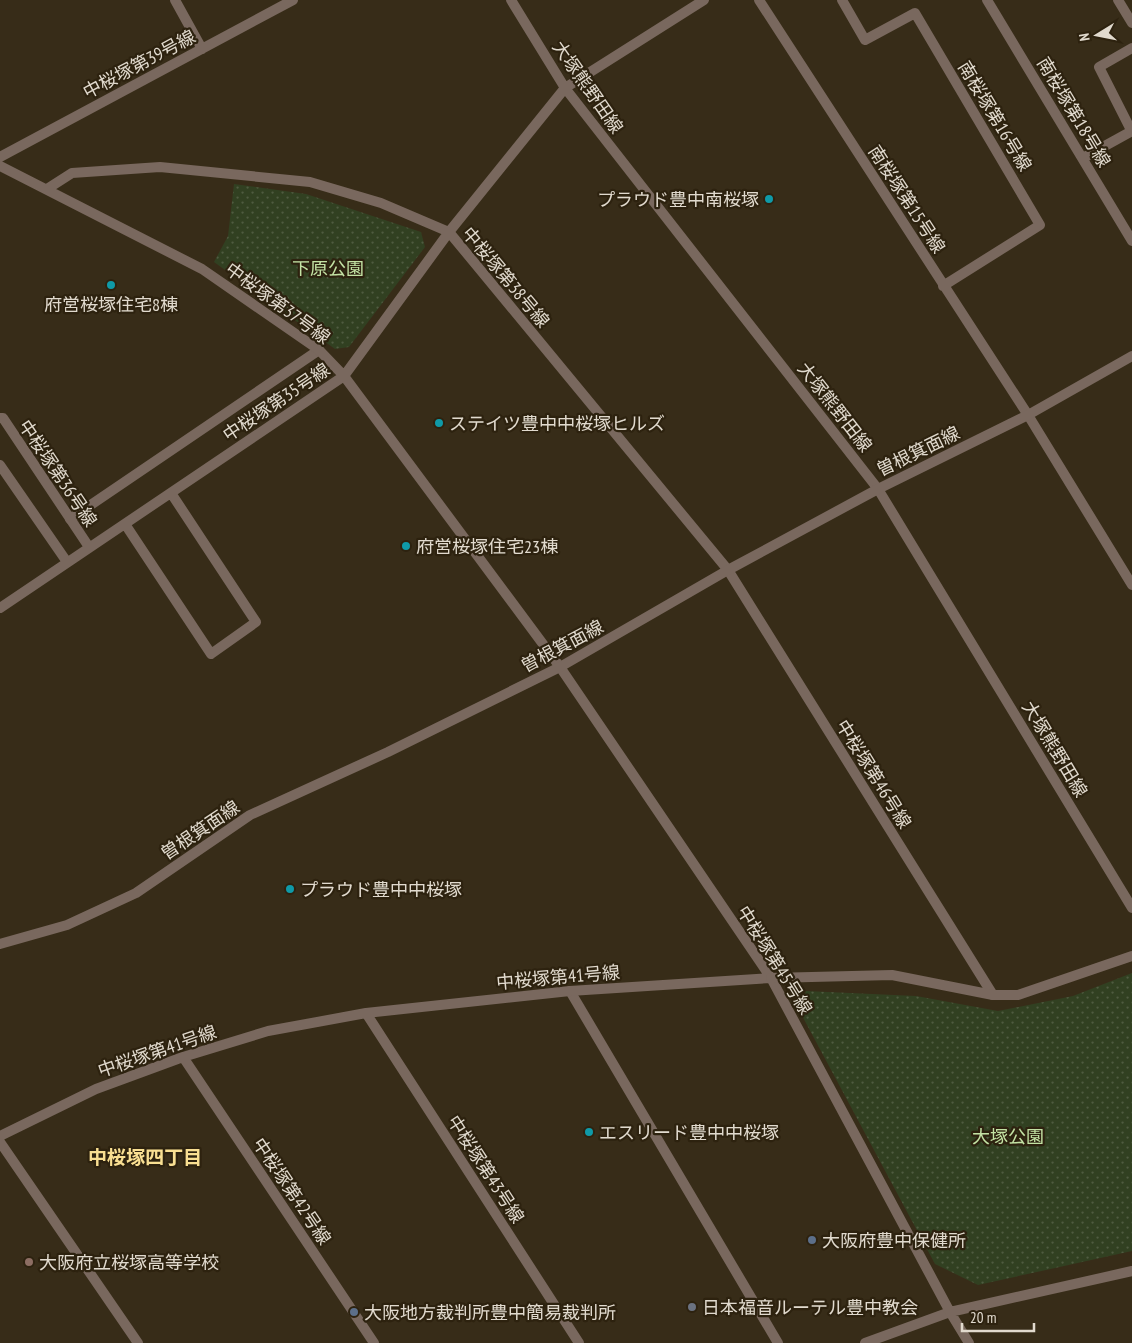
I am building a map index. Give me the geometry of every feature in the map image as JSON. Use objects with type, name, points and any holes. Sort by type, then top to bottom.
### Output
[{"type":"street","points":[[175,0],[202,49]]},
{"type":"street","name":"中桜塚第39号線","points":[[0,158],[293,0]]},
{"type":"street","name":"大塚熊野田線","points":[[511,0],[565,88],[878,489],[1132,908]]},
{"type":"street","name":"中桜塚第35号線","points":[[0,608],[344,376],[449,232],[565,88],[704,0]]},
{"type":"street","name":"南桜塚第15号線","points":[[759,0],[1028,415],[1132,585]]},
{"type":"street","name":"南桜塚第16号線","points":[[842,0],[865,40],[915,13],[1040,225],[943,286]]},
{"type":"street","name":"南桜塚第18号線","points":[[987,0],[1132,241]]},
{"type":"street","points":[[1118,0],[1132,23]]},
{"type":"street","points":[[1083,158],[1132,130],[1099,67],[1132,48]]},
{"type":"street","name":"中桜塚第37号線","points":[[0,166],[202,269],[319,350],[344,376],[560,667]]},
{"type":"street","name":"中桜塚第38号線","points":[[46,189],[72,173],[160,167],[310,182],[381,203],[449,232],[728,570]]},
{"type":"street","points":[[70,520],[319,350]]},
{"type":"street","name":"曽根箕面線","points":[[0,944],[67,925],[136,893],[250,815],[388,752],[560,667],[728,570],[878,489],[1028,415],[1132,356]]},
{"type":"street","name":"中桜塚第36号線","points":[[0,418],[3,418],[88,548]]},
{"type":"street","points":[[0,464],[67,562]]},
{"type":"street","points":[[125,524],[211,654],[256,622],[172,493]]},
{"type":"street","name":"中桜塚第46号線","points":[[728,570],[993,995]]},
{"type":"street","name":"中桜塚第45号線","points":[[560,667],[771,978],[950,1312],[969,1343]]},
{"type":"street","name":"中桜塚第41号線","points":[[0,1136],[96,1089],[183,1057],[268,1031],[366,1013],[570,991],[771,978],[892,975],[993,995],[1018,995],[1132,956]]},
{"type":"street","points":[[570,991],[778,1343]]},
{"type":"street","name":"中桜塚第43号線","points":[[366,1013],[579,1343]]},
{"type":"street","name":"中桜塚第42号線","points":[[183,1057],[374,1343]]},
{"type":"street","points":[[0,1142],[138,1343]]},
{"type":"street","points":[[865,1343],[950,1312],[1132,1270]]},
{"type":"green space","name":"下原公園","points":[[234,184],[306,194],[421,232],[425,247],[349,347],[335,349],[214,262],[228,236]]},
{"type":"green space","name":"大塚公園","points":[[1132,973],[1132,1251],[978,1285],[935,1264],[799,1010],[806,991],[916,996],[998,1011],[1073,996]]},
{"type":"place","name":"プラウド豊中南桜塚","points":[[769,199]]},
{"type":"place","name":"府営桜塚住宅8棟","points":[[111,285]]},
{"type":"place","name":"ステイツ豊中中桜塚ヒルズ","points":[[439,423]]},
{"type":"place","name":"府営桜塚住宅23棟","points":[[406,546]]},
{"type":"place","name":"プラウド豊中中桜塚","points":[[290,889]]},
{"type":"place","name":"エスリード豊中中桜塚","points":[[589,1132]]},
{"type":"place","name":"大阪府豊中保健所","points":[[812,1240]]},
{"type":"place","name":"大阪府立桜塚高等学校","points":[[29,1262]]},
{"type":"place","name":"日本福音ルーテル豊中教会","points":[[692,1307]]},
{"type":"place","name":"大阪地方裁判所豊中簡易裁判所","points":[[354,1312]]},
{"type":"district","name":"中桜塚四丁目","points":[[145,1157]]}]
